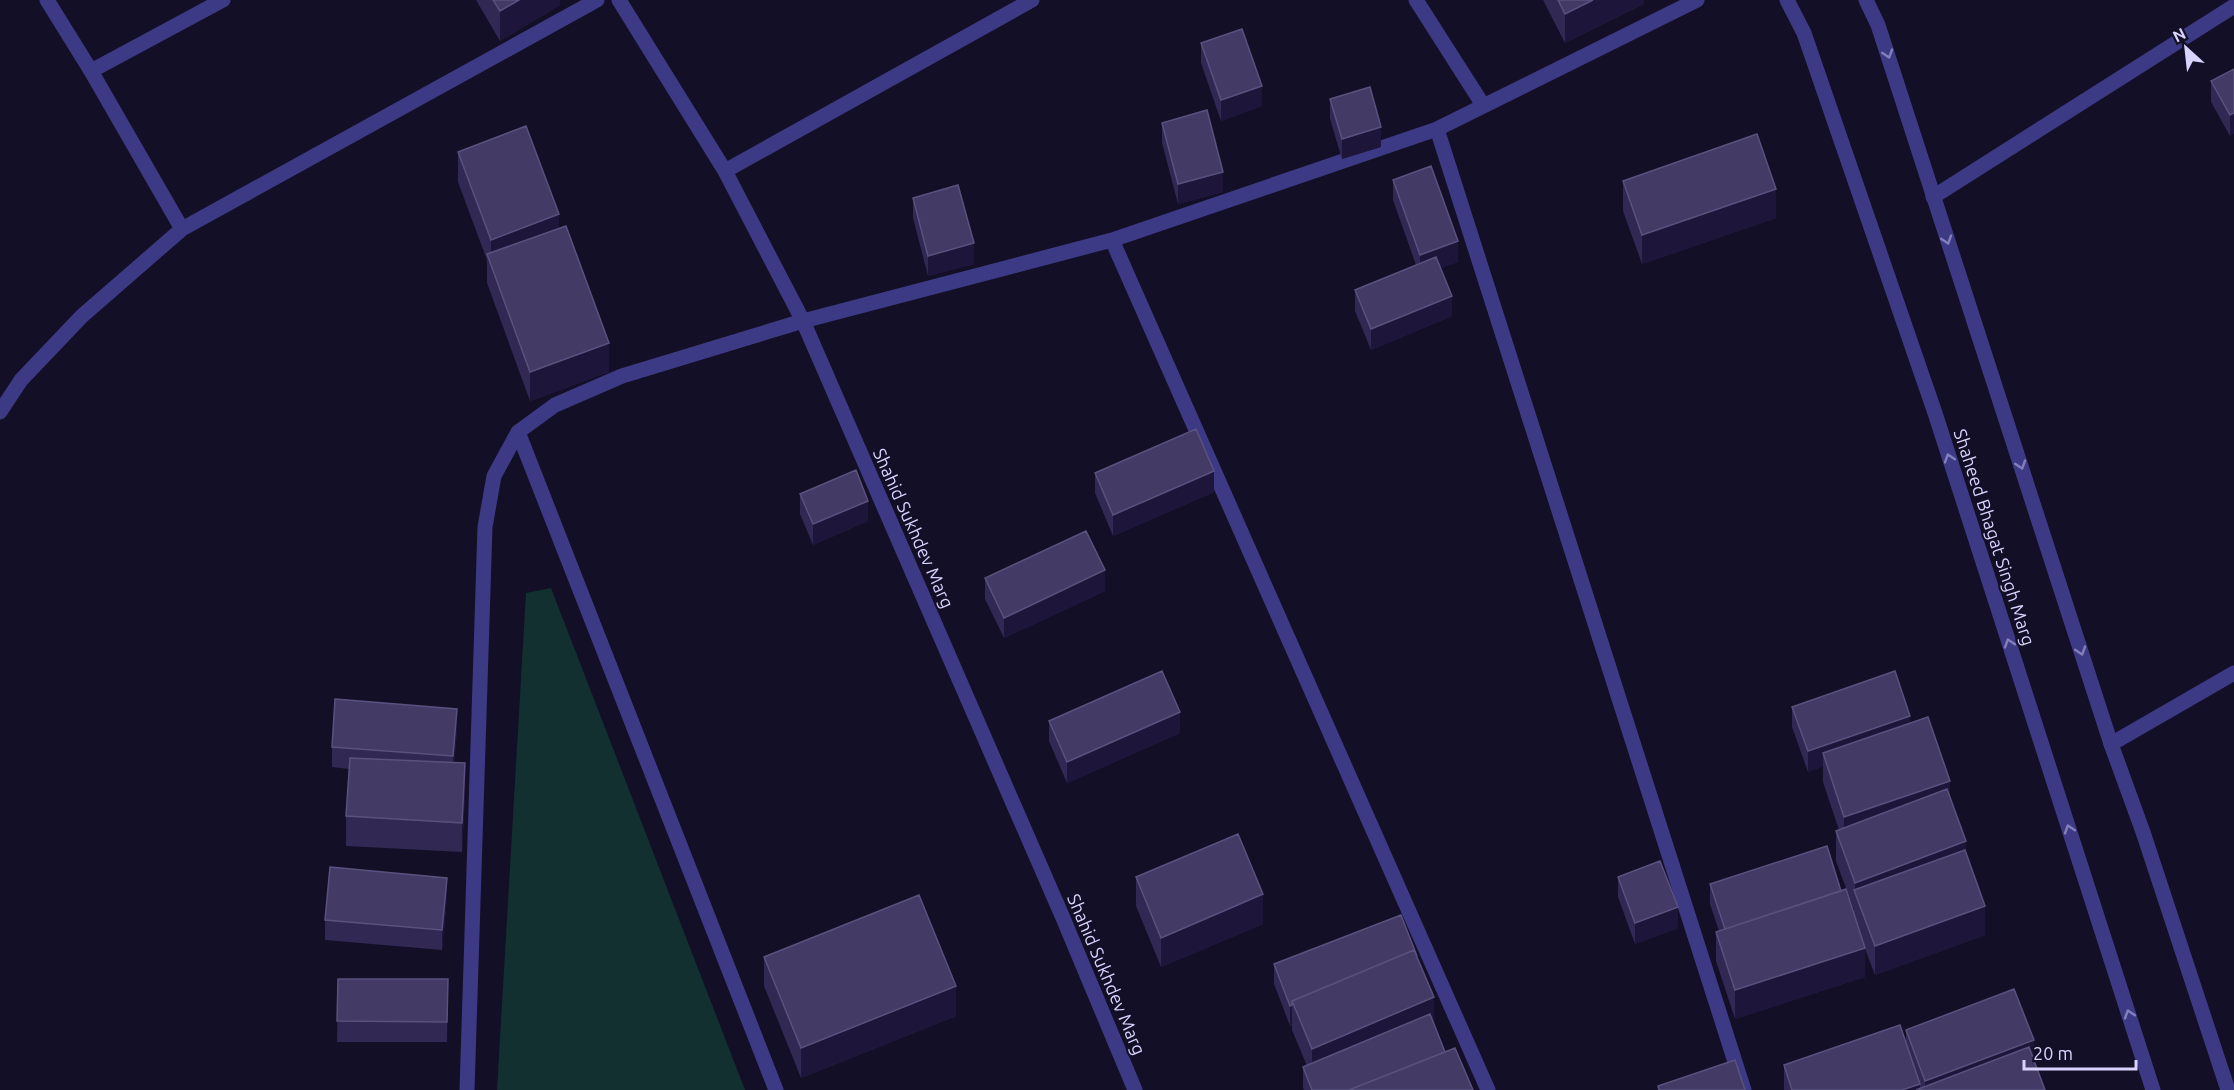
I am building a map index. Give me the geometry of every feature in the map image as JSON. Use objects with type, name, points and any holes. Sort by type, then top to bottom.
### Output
[{"type":"street","points":[[47,0],[92,71],[182,229]]},
{"type":"street","points":[[92,71],[223,0]]},
{"type":"street","points":[[0,412],[21,380],[82,316],[182,229],[597,0]]},
{"type":"street","name":"Shahid Sukhdev Marg","points":[[619,0],[725,171],[802,321],[1063,918],[1135,1090]]},
{"type":"street","points":[[725,171],[1032,0]]},
{"type":"street","points":[[1416,0],[1483,105]]},
{"type":"street","points":[[467,1090],[485,527],[494,476],[518,432],[555,405],[622,376],[802,321],[1112,240],[1437,129],[1697,0]]},
{"type":"street","name":"Shaheed Bhagat Singh Marg","points":[[1787,0],[1804,33],[1935,413],[2153,1090]]},
{"type":"street","points":[[1866,0],[1878,25],[2111,744],[2143,832],[2228,1090]]},
{"type":"street","points":[[1933,197],[2234,6]]},
{"type":"street","points":[[1437,129],[1744,1090]]},
{"type":"street","points":[[1112,240],[1488,1090]]},
{"type":"street","points":[[518,432],[776,1090]]},
{"type":"street","points":[[2111,744],[2234,673]]},
{"type":"green space","points":[[551,588],[745,1090],[497,1090],[526,593]]},
{"type":"building","points":[[493,0],[519,0],[500,11]]},
{"type":"building","points":[[1558,0],[1593,0],[1565,14]]},
{"type":"building","points":[[1242,29],[1262,86],[1221,100],[1201,43]]},
{"type":"building","points":[[2234,69],[2234,113],[2230,115],[2211,81]]},
{"type":"building","points":[[1370,87],[1381,127],[1342,139],[1330,99]]},
{"type":"building","points":[[1207,110],[1223,172],[1178,184],[1162,123]]},
{"type":"building","points":[[526,126],[559,214],[491,240],[458,152]]},
{"type":"building","points":[[1757,134],[1776,189],[1642,235],[1623,181]]},
{"type":"building","points":[[1431,166],[1458,241],[1420,255],[1393,180]]},
{"type":"building","points":[[958,185],[974,243],[928,256],[913,198]]},
{"type":"building","points":[[566,226],[609,343],[530,372],[487,254]]},
{"type":"building","points":[[1436,257],[1452,296],[1371,329],[1355,290]]},
{"type":"building","points":[[1196,429],[1214,471],[1113,515],[1095,473]]},
{"type":"building","points":[[856,470],[868,501],[813,524],[800,494]]},
{"type":"building","points":[[1086,531],[1105,570],[1004,618],[985,578]]},
{"type":"building","points":[[1162,671],[1180,712],[1067,762],[1049,721]]},
{"type":"building","points":[[1895,671],[1910,716],[1808,751],[1792,707]]},
{"type":"building","points":[[335,699],[457,709],[453,756],[332,747]]},
{"type":"building","points":[[1928,717],[1950,781],[1844,817],[1823,753]]},
{"type":"building","points":[[350,758],[465,763],[462,823],[346,816]]},
{"type":"building","points":[[1947,789],[1966,841],[1855,883],[1836,831]]},
{"type":"building","points":[[1238,834],[1263,894],[1161,938],[1136,877]]},
{"type":"building","points":[[1827,846],[1841,891],[1725,929],[1710,884]]},
{"type":"building","points":[[1965,850],[1985,906],[1875,946],[1854,890]]},
{"type":"building","points":[[1660,861],[1678,907],[1635,923],[1618,877]]},
{"type":"building","points":[[330,867],[447,878],[442,930],[325,920]]},
{"type":"building","points":[[1846,889],[1865,948],[1735,990],[1716,932]]},
{"type":"building","points":[[919,895],[956,986],[801,1048],[764,957]]},
{"type":"building","points":[[1401,915],[1417,956],[1414,950],[1292,1001],[1290,1006],[1274,964]]},
{"type":"building","points":[[1414,950],[1434,997],[1312,1049],[1292,1001]]},
{"type":"building","points":[[338,979],[448,979],[447,1022],[337,1021]]},
{"type":"building","points":[[2014,989],[2034,1040],[1925,1081],[1906,1030]]},
{"type":"building","points":[[1430,1014],[1445,1052],[1349,1090],[1312,1090],[1303,1067]]},
{"type":"building","points":[[1900,1025],[1920,1084],[1902,1090],[1792,1090],[1784,1065]]},
{"type":"building","points":[[2029,1047],[2045,1090],[1916,1090]]},
{"type":"building","points":[[1455,1048],[1473,1090],[1349,1090]]},
{"type":"building","points":[[1735,1060],[1745,1090],[1659,1090],[1658,1086]]}]
